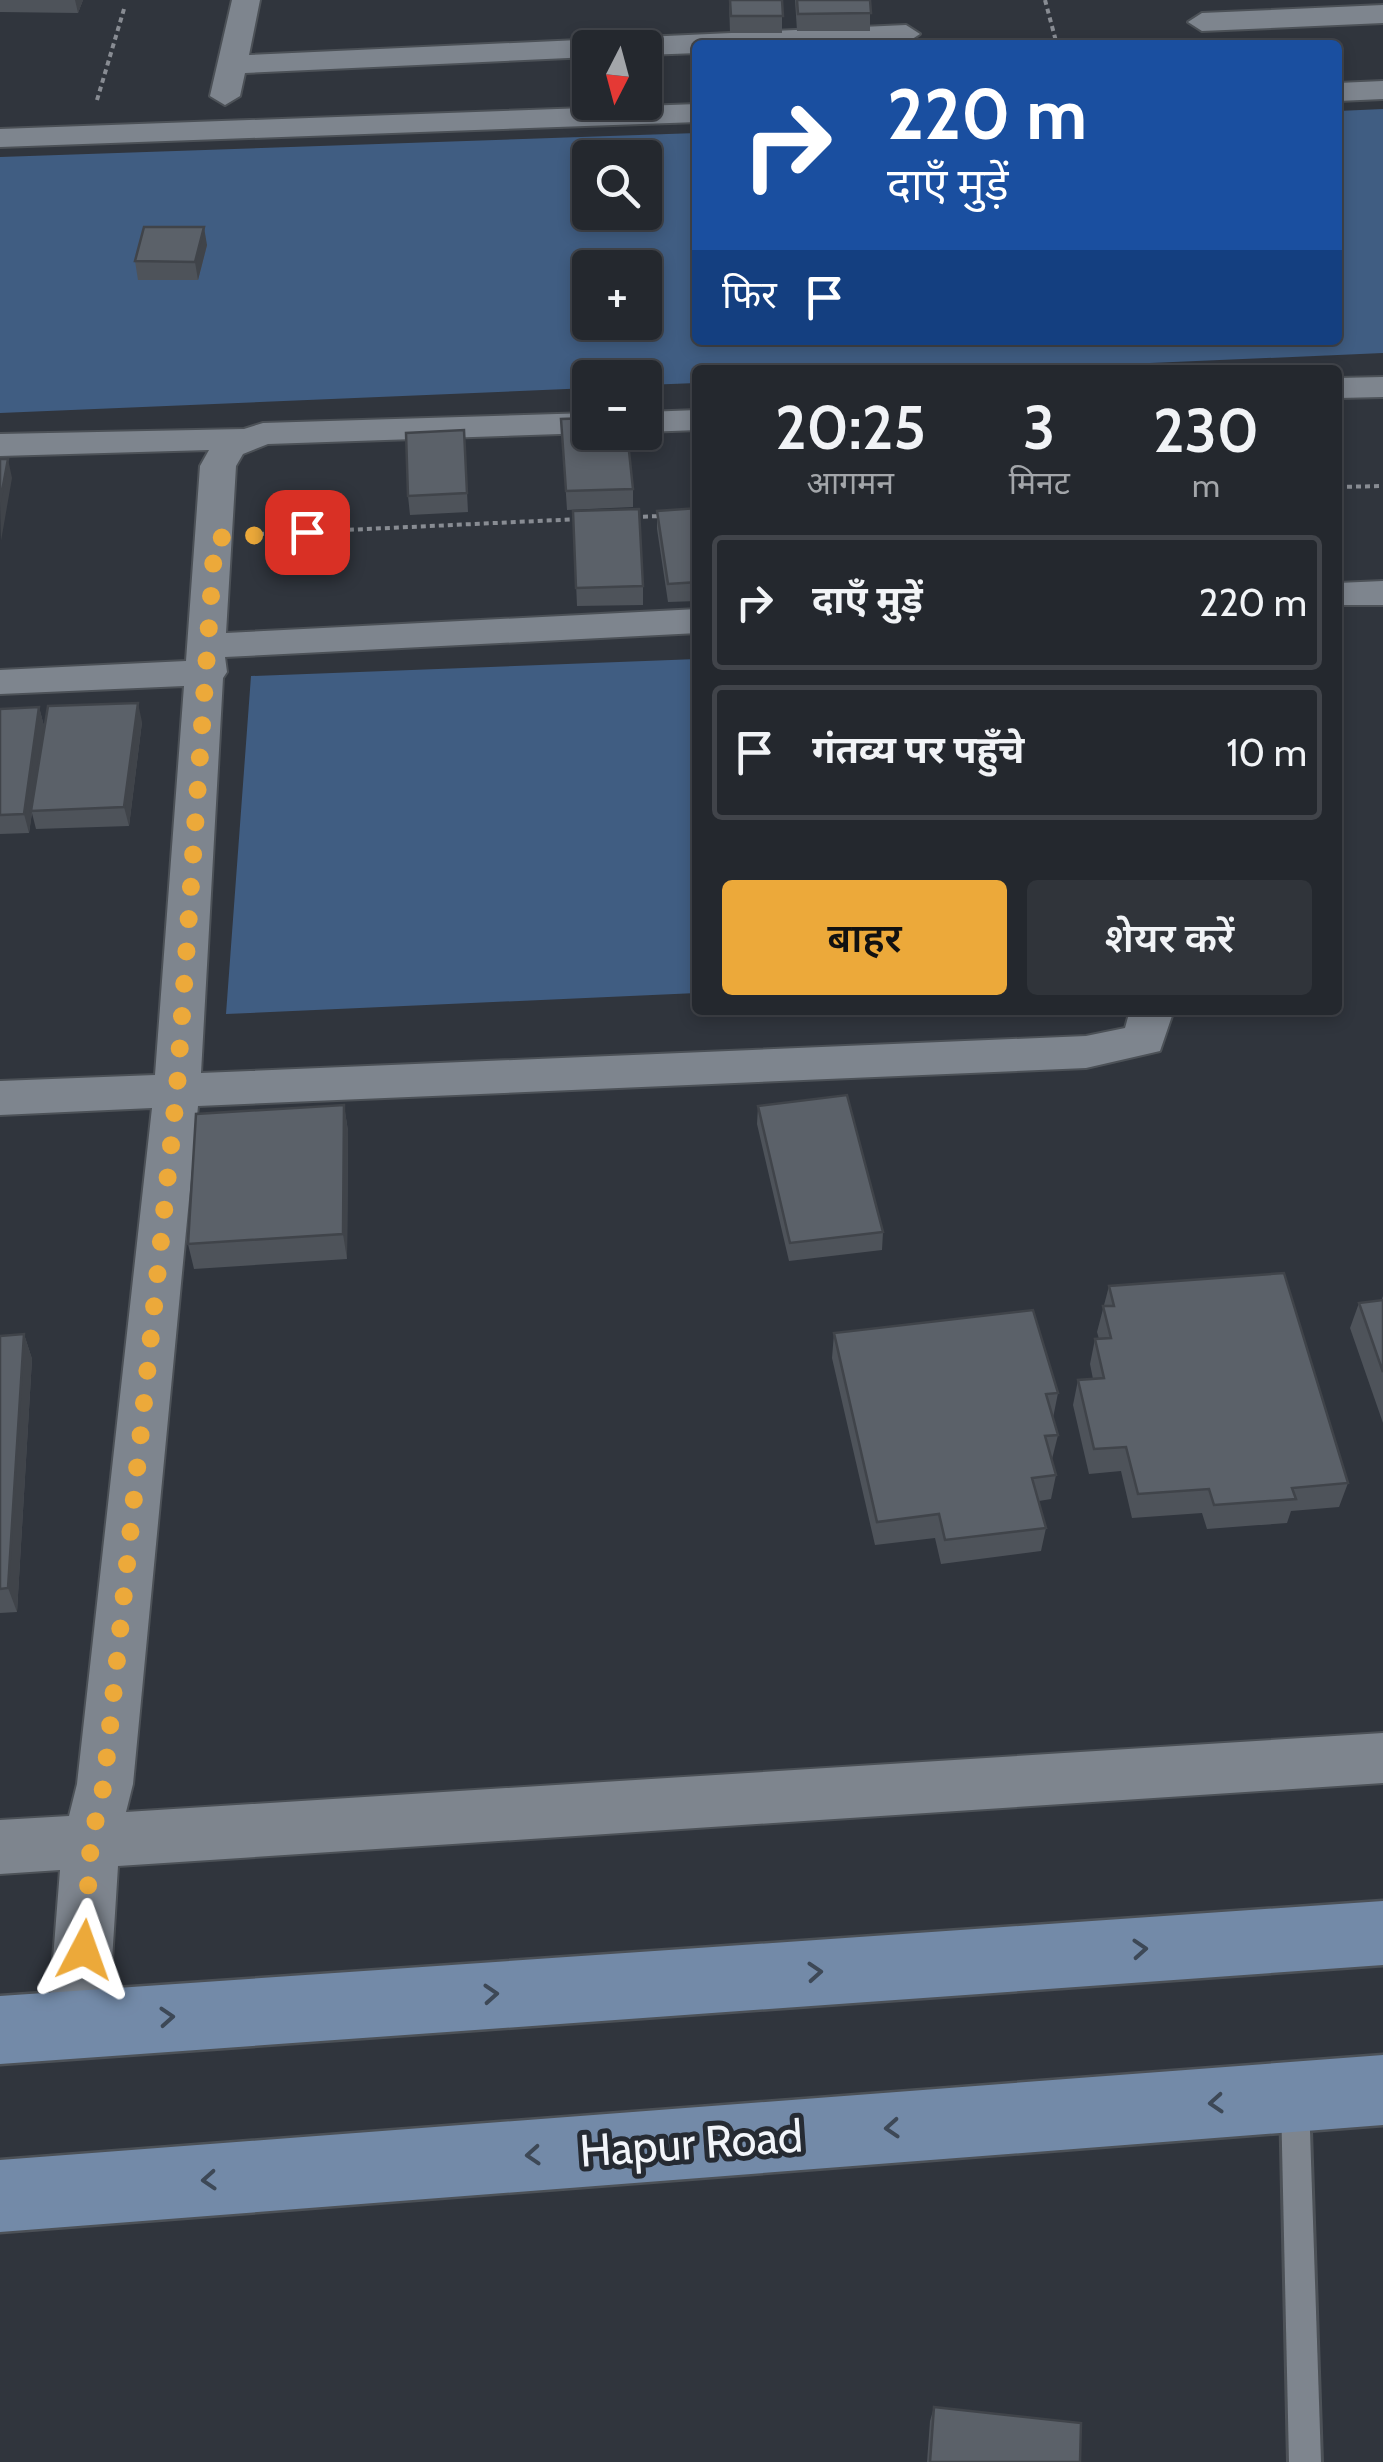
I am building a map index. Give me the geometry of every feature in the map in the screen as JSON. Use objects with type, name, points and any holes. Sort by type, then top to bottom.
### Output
[{"type":"main road","points":[[0,2030],[1383,1933]]},
{"type":"main road","name":"Hapur Road","points":[[0,2196],[1383,2090]]},
{"type":"street","points":[[218,129],[246,0]]},
{"type":"street","points":[[874,40],[907,39],[899,0]]},
{"type":"street","points":[[1202,22],[1383,14]]},
{"type":"street","points":[[662,46],[692,46]]},
{"type":"street","points":[[232,65],[572,49]]},
{"type":"street","points":[[1342,92],[1383,90]]},
{"type":"street","points":[[0,138],[692,114]]},
{"type":"street","points":[[1342,388],[1383,386]]},
{"type":"street","points":[[662,421],[692,420]]},
{"type":"street","points":[[0,445],[572,425]]},
{"type":"street","points":[[78,2024],[91,1841],[104,1784],[177,1088],[218,466],[229,446],[242,439]]},
{"type":"street","points":[[1342,594],[1383,593]]},
{"type":"street","points":[[0,682],[208,659],[692,621]]},
{"type":"street","points":[[0,1098],[1086,1052],[1144,1040],[1151,1015]]},
{"type":"street","points":[[0,1847],[1383,1758]]},
{"type":"lane","points":[[1294,2097],[1306,2462]]},
{"type":"path","points":[[1045,0],[1056,40]]},
{"type":"path","points":[[87,134],[124,9]]},
{"type":"path","points":[[1342,488],[1383,486]]},
{"type":"path","points":[[620,518],[678,515]]},
{"type":"path","points":[[215,538],[600,518]]},
{"type":"shaded area","points":[[1383,109],[1383,353],[1105,365],[692,365],[692,383],[662,384],[662,360],[572,360],[572,389],[0,413],[0,157],[692,133],[692,345],[1342,345],[1342,111]]},
{"type":"shaded area","points":[[692,659],[692,993],[226,1014],[251,676]]},
{"type":"building","points":[[730,0],[782,0],[783,16],[731,16]]},
{"type":"building","points":[[797,0],[870,0],[871,13],[798,14]]},
{"type":"building","points":[[144,227],[204,227],[195,262],[135,261]]},
{"type":"building","points":[[561,419],[572,419],[572,450],[629,450],[633,489],[566,491]]},
{"type":"building","points":[[464,430],[467,493],[408,496],[406,433]]},
{"type":"building","points":[[0,459],[8,459],[0,502]]},
{"type":"building","points":[[692,508],[692,582],[668,584],[657,511]]},
{"type":"building","points":[[639,509],[643,586],[576,588],[573,511]]},
{"type":"building","points":[[138,703],[124,807],[31,811],[48,706]]},
{"type":"building","points":[[39,707],[24,814],[0,815],[0,709]]},
{"type":"building","points":[[847,1095],[883,1232],[790,1243],[758,1106]]},
{"type":"building","points":[[344,1105],[343,1234],[188,1244],[196,1114]]},
{"type":"building","points":[[1284,1273],[1348,1483],[1292,1488],[1296,1499],[1214,1505],[1209,1489],[1138,1494],[1126,1447],[1094,1449],[1078,1380],[1104,1378],[1095,1339],[1111,1338],[1103,1306],[1114,1306],[1109,1286]]},
{"type":"building","points":[[1383,1300],[1383,1372],[1359,1303]]},
{"type":"building","points":[[1033,1310],[1058,1393],[1046,1394],[1058,1435],[1045,1436],[1056,1475],[1032,1478],[1046,1528],[945,1540],[939,1514],[877,1522],[834,1333]]},
{"type":"building","points":[[24,1334],[8,1588],[0,1589],[0,1336]]},
{"type":"building","points":[[934,2407],[1081,2423],[1080,2462],[930,2462]]},
{"type":"route","points":[[84,1950],[91,1841],[104,1784],[177,1088],[215,538],[307,532]]}]
